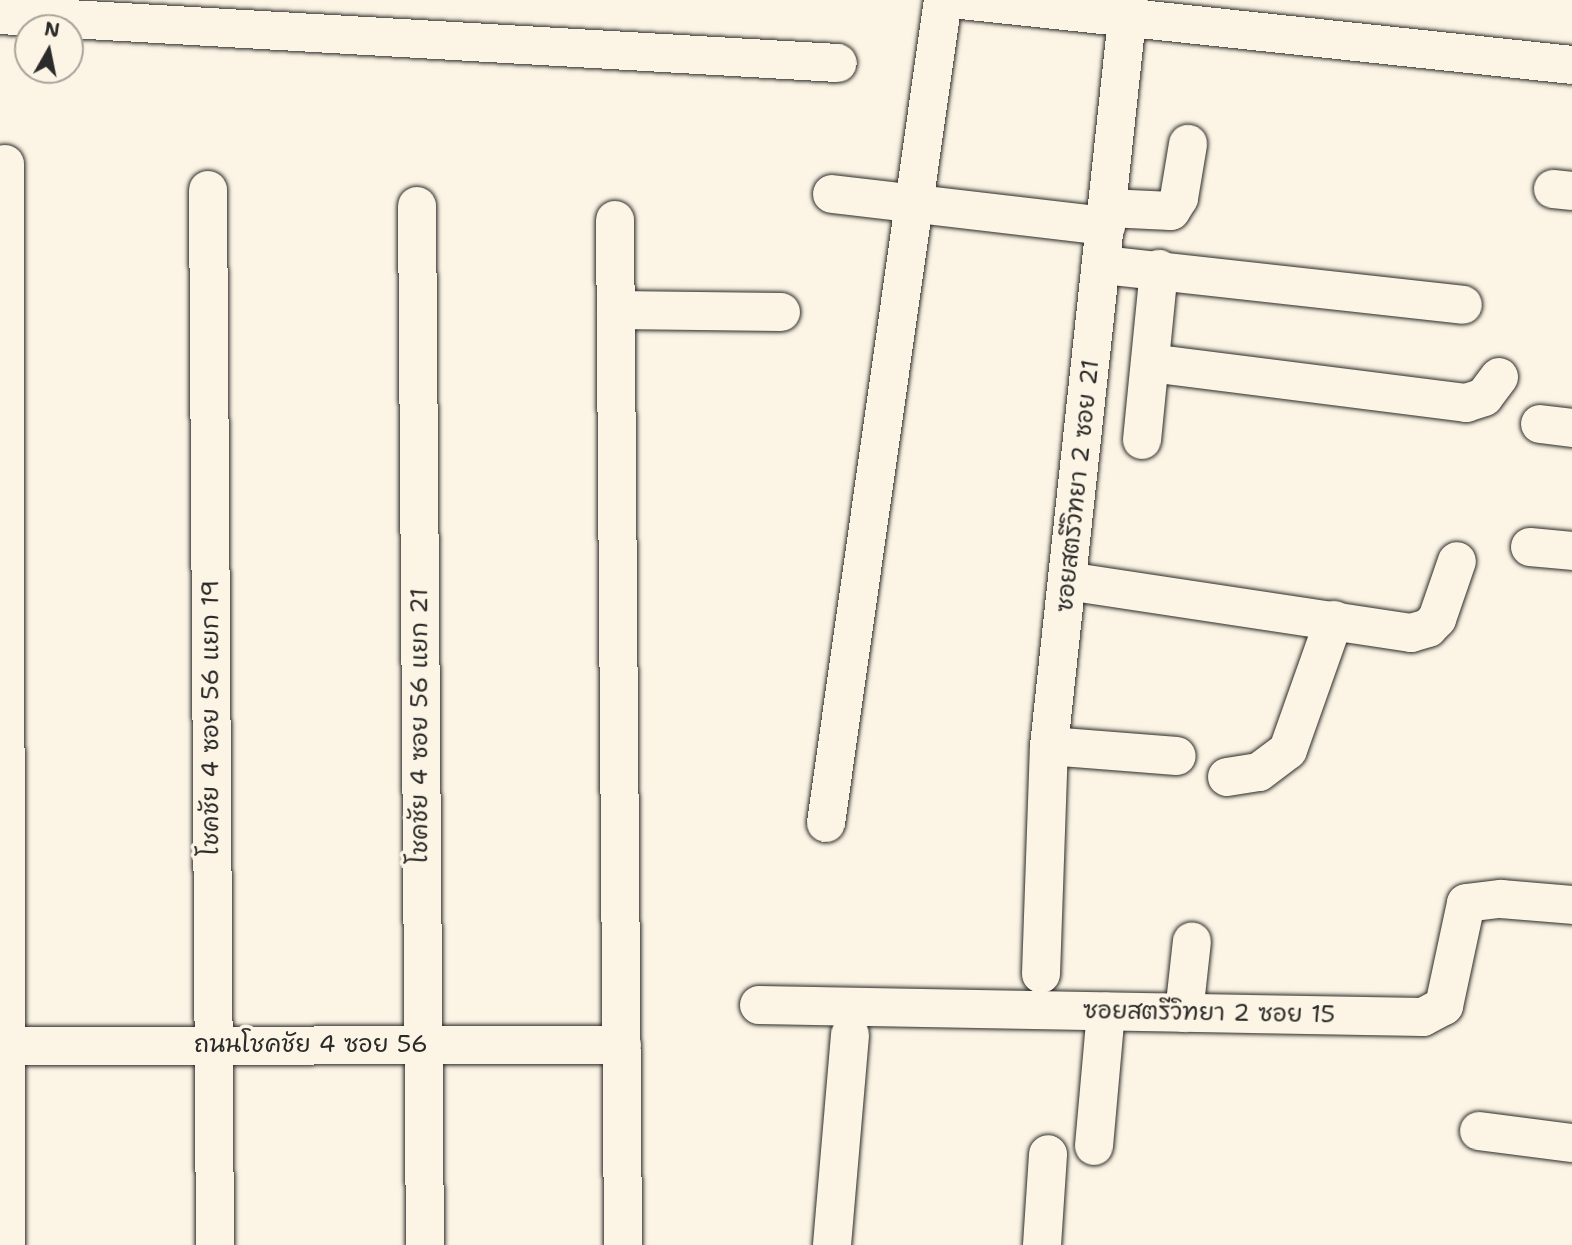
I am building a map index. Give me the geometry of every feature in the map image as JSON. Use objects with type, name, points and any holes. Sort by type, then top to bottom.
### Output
[{"type":"street","points":[[826,823],[943,0]]},
{"type":"street","points":[[961,0],[1128,10],[1572,65]]},
{"type":"street","points":[[0,15],[38,8],[838,63]]},
{"type":"street","name":"ซอยสตรีวิทยา 2 ซอย 21","points":[[1041,974],[1049,746],[1103,265],[1128,10]]},
{"type":"street","points":[[832,194],[914,204],[1107,217],[1171,211],[1180,198],[1188,145]]},
{"type":"street","points":[[5,164],[2,1046],[6,1245]]},
{"type":"street","name":"โชคชัย 4 ซอย 56 แยก 19","points":[[208,190],[211,1045],[215,1245]]},
{"type":"street","name":"โชคชัย 4 ซอย 56 แยก 21","points":[[416,206],[425,1245]]},
{"type":"street","points":[[615,220],[623,1245]]},
{"type":"street","points":[[1103,265],[1463,305]]},
{"type":"street","points":[[1142,440],[1158,269]]},
{"type":"street","points":[[616,310],[781,312]]},
{"type":"street","points":[[1150,363],[1466,403],[1484,397],[1499,377]]},
{"type":"street","points":[[1530,547],[1572,551]]},
{"type":"street","points":[[1067,581],[1411,633],[1428,628],[1441,609],[1457,561]]},
{"type":"street","points":[[1227,776],[1259,772],[1288,750],[1334,620]]},
{"type":"street","points":[[1049,746],[1177,756]]},
{"type":"street","name":"ซอยสตรีวิทยา 2 ซอย 15","points":[[758,1005],[1423,1017],[1444,1006],[1451,986],[1461,913],[1466,903],[1501,898],[1572,905]]},
{"type":"street","points":[[1184,1013],[1192,941]]},
{"type":"street","points":[[1094,1146],[1106,1012]]},
{"type":"street","points":[[832,1245],[850,1035]]},
{"type":"street","name":"ถนนโชคชัย 4 ซอย 56","points":[[2,1046],[622,1045]]},
{"type":"street","points":[[1479,1132],[1572,1143]]},
{"type":"street","points":[[1042,1245],[1048,1154]]}]
